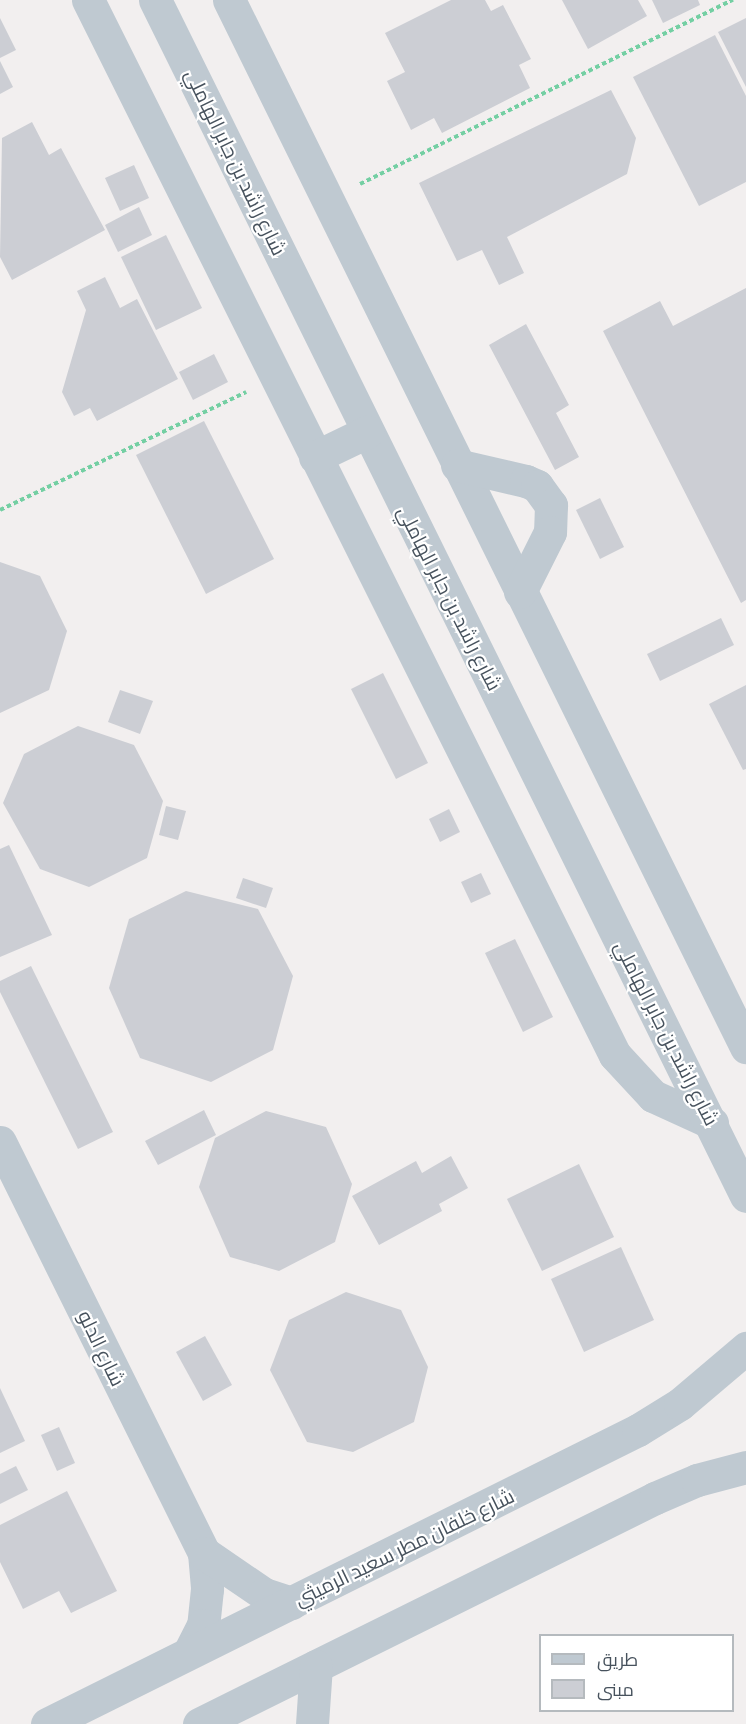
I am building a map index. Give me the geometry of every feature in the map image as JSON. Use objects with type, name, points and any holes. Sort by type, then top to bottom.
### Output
[{"type":"street","points":[[88,0],[615,1055],[653,1096],[712,1123]]},
{"type":"street","name":"شارع راشد بن جابر الهاملي","points":[[156,0],[367,432],[712,1123],[746,1196]]},
{"type":"street","points":[[229,0],[746,1047]]},
{"type":"street","points":[[315,457],[367,432]]},
{"type":"street","points":[[457,465],[526,481],[537,486],[551,505],[550,532],[520,592]]},
{"type":"street","name":"شارع الدلو","points":[[0,1142],[9,1185],[204,1553],[207,1589],[202,1625],[189,1653]]},
{"type":"street","name":"شارع خلفان مطر سعيد الرميثي","points":[[47,1724],[638,1430],[696,1392],[746,1348]]},
{"type":"street","points":[[221,1720],[316,1666],[655,1498],[697,1480],[746,1467]]},
{"type":"street","name":"شارع الدلو","points":[[204,1553],[264,1594],[292,1603]]},
{"type":"street","points":[[312,1724],[316,1666]]},
{"type":"path","points":[[327,200],[733,0]]},
{"type":"path","points":[[0,510],[275,378]]},
{"type":"building","points":[[451,0],[485,0],[491,11],[503,5],[531,59],[519,65],[530,88],[442,133],[434,118],[411,130],[387,81],[405,72],[385,33]]},
{"type":"building","points":[[562,0],[638,0],[647,16],[588,49]]},
{"type":"building","points":[[652,0],[698,0],[700,5],[663,23]]},
{"type":"building","points":[[0,18],[16,50],[0,58]]},
{"type":"building","points":[[746,18],[746,87],[718,32]]},
{"type":"building","points":[[715,35],[746,96],[746,182],[699,206],[633,77]]},
{"type":"building","points":[[0,61],[13,87],[0,94]]},
{"type":"building","points":[[611,90],[636,138],[627,174],[507,237],[524,273],[499,285],[482,250],[457,261],[419,183]]},
{"type":"building","points":[[32,122],[49,155],[61,148],[105,230],[12,280],[0,257],[2,138]]},
{"type":"building","points":[[134,165],[149,198],[120,211],[105,178]]},
{"type":"building","points":[[139,207],[152,235],[118,252],[105,225]]},
{"type":"building","points":[[166,235],[202,308],[156,330],[121,257]]},
{"type":"building","points":[[105,277],[120,308],[137,299],[178,379],[97,421],[90,408],[74,416],[62,392],[86,310],[77,291]]},
{"type":"building","points":[[746,288],[746,600],[741,603],[603,331],[660,301],[673,326]]},
{"type":"building","points":[[526,324],[569,405],[556,413],[579,457],[555,470],[489,345]]},
{"type":"building","points":[[214,354],[228,382],[193,400],[179,372]]},
{"type":"building","points":[[204,421],[274,559],[206,594],[136,455]]},
{"type":"building","points":[[600,498],[624,547],[600,559],[576,510]]},
{"type":"building","points":[[0,562],[40,576],[67,631],[49,690],[0,713]]},
{"type":"building","points":[[721,618],[734,645],[660,681],[647,654]]},
{"type":"building","points":[[383,673],[428,763],[396,779],[351,689]]},
{"type":"building","points":[[746,685],[746,769],[743,770],[709,704]]},
{"type":"building","points":[[120,690],[153,701],[140,734],[108,722]]},
{"type":"building","points":[[78,726],[134,745],[163,801],[147,858],[89,887],[40,869],[3,803],[24,754]]},
{"type":"building","points":[[166,806],[186,811],[178,840],[159,835]]},
{"type":"building","points":[[449,809],[460,832],[440,842],[429,819]]},
{"type":"building","points":[[9,845],[52,935],[0,957],[0,849]]},
{"type":"building","points":[[481,873],[491,894],[471,903],[461,882]]},
{"type":"building","points":[[243,878],[273,888],[266,908],[236,898]]},
{"type":"building","points":[[186,891],[258,909],[293,976],[273,1050],[211,1082],[140,1058],[109,988],[129,919]]},
{"type":"building","points":[[515,939],[553,1017],[523,1032],[485,953]]},
{"type":"building","points":[[31,966],[113,1132],[78,1149],[0,992],[0,981]]},
{"type":"building","points":[[204,1110],[216,1135],[158,1165],[145,1141]]},
{"type":"building","points":[[266,1111],[326,1127],[352,1184],[335,1242],[279,1271],[230,1257],[199,1187],[215,1138]]},
{"type":"building","points":[[451,1156],[468,1188],[439,1204],[442,1211],[379,1245],[352,1196],[416,1161],[422,1173]]},
{"type":"building","points":[[579,1164],[614,1237],[542,1271],[507,1199]]},
{"type":"building","points":[[621,1247],[654,1320],[584,1352],[551,1279]]},
{"type":"building","points":[[346,1292],[401,1310],[428,1367],[414,1422],[353,1452],[307,1442],[270,1370],[289,1320]]},
{"type":"building","points":[[205,1336],[232,1385],[203,1401],[176,1352]]},
{"type":"building","points":[[0,1388],[25,1441],[0,1453]]},
{"type":"building","points":[[59,1427],[75,1463],[57,1471],[41,1435]]},
{"type":"building","points":[[16,1466],[28,1490],[0,1504],[0,1474]]},
{"type":"building","points":[[67,1491],[117,1591],[71,1613],[59,1591],[23,1609],[0,1562],[0,1525]]}]
